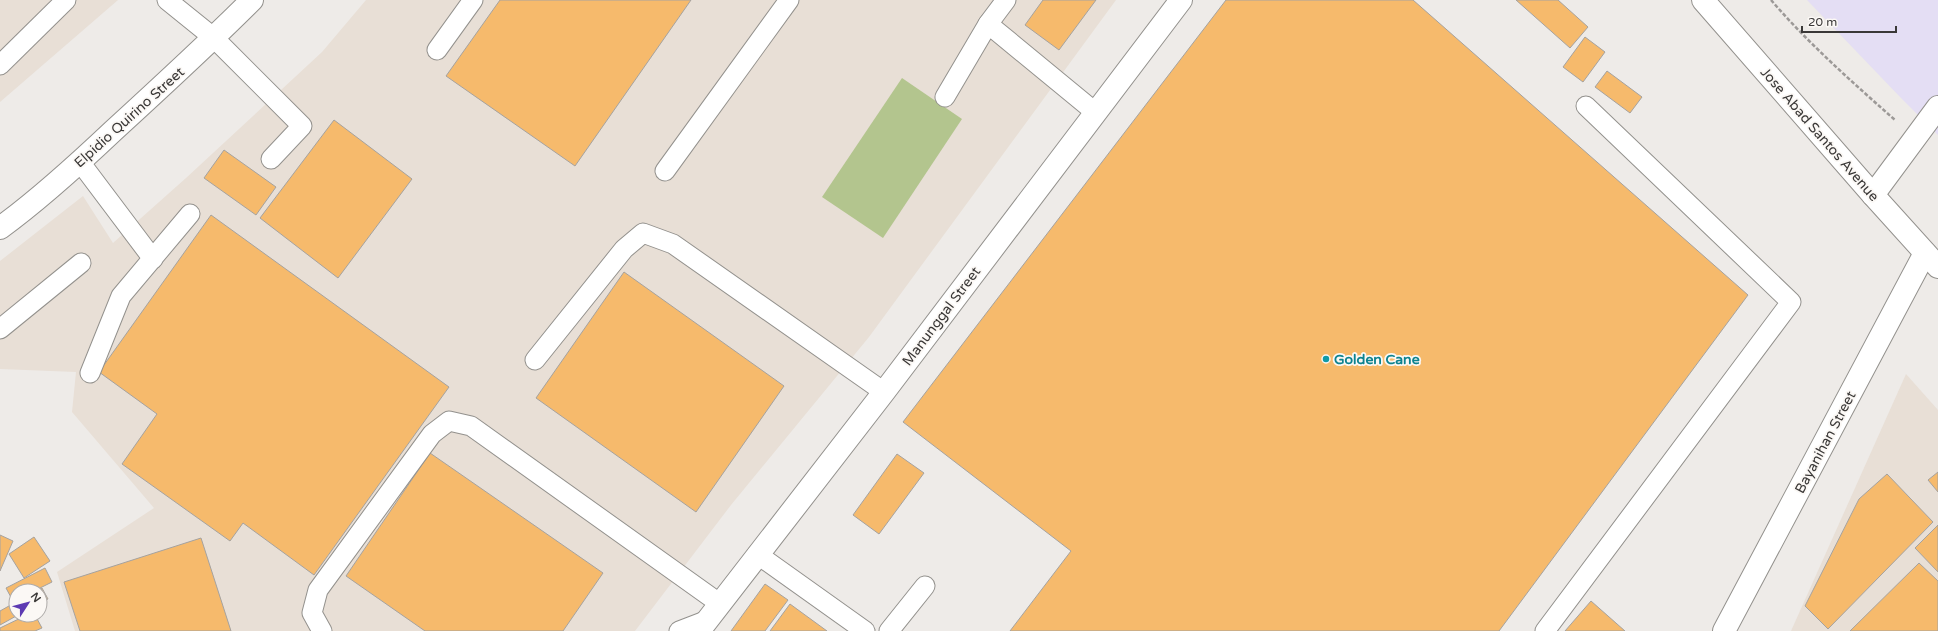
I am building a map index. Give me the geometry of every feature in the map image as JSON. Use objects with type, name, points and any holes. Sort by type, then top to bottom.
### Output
[{"type":"street","name":"Elpidio Quirino Street","points":[[0,228],[80,162],[214,38],[252,0]]},
{"type":"street","name":"Manunggal Street","points":[[702,626],[884,392],[1181,0]]},
{"type":"street","name":"Jose Abad Santos Avenue","points":[[1703,0],[1873,195],[1932,260]]},
{"type":"street","points":[[1873,195],[1938,108]]},
{"type":"street","name":"Bayanihan Street","points":[[1724,631],[1932,260]]},
{"type":"lane","points":[[0,65],[66,0]]},
{"type":"lane","points":[[167,0],[214,38],[302,126],[271,159]]},
{"type":"lane","points":[[437,50],[473,0]]},
{"type":"lane","points":[[665,171],[789,0]]},
{"type":"lane","points":[[945,97],[988,24],[1006,0]]},
{"type":"lane","points":[[988,24],[1095,112]]},
{"type":"lane","points":[[1545,631],[1791,302],[1586,106]]},
{"type":"lane","points":[[80,162],[153,258]]},
{"type":"lane","points":[[90,373],[121,296],[190,214]]},
{"type":"lane","points":[[535,360],[624,249],[643,233],[673,244],[884,392]]},
{"type":"lane","points":[[0,329],[81,263]]},
{"type":"lane","points":[[322,631],[312,613],[318,590],[432,434],[449,421],[471,426],[718,604]]},
{"type":"lane","points":[[757,554],[865,631]]},
{"type":"lane","points":[[889,631],[925,586]]},
{"type":"lane","points":[[679,631],[702,626]]},
{"type":"path","points":[[1771,0],[1786,17],[1865,94],[1915,138]]},
{"type":"shaded area","points":[[0,0],[118,0],[0,102]]},
{"type":"shaded area","points":[[366,0],[1116,0],[869,337],[731,505],[635,631],[75,631],[57,572],[154,508],[72,412],[76,372],[0,369],[0,261],[83,196],[113,243],[186,178],[322,52]]},
{"type":"shaded area","points":[[1807,0],[1938,0],[1938,135],[1902,99]]},
{"type":"shaded area","points":[[1906,374],[1938,410],[1938,631],[1791,631]]},
{"type":"green space","points":[[902,78],[962,119],[883,238],[822,197]]},
{"type":"building","points":[[500,0],[691,0],[575,166],[446,76]]},
{"type":"building","points":[[1043,0],[1096,0],[1059,50],[1025,25]]},
{"type":"building","name":"Golden Cane","points":[[1226,0],[1413,0],[1748,295],[1499,631],[1010,631],[1071,551],[903,422]]},
{"type":"building","points":[[1516,0],[1558,0],[1588,27],[1570,48]]},
{"type":"building","points":[[1585,37],[1605,52],[1583,82],[1563,67]]},
{"type":"building","points":[[1607,71],[1642,97],[1630,113],[1595,87]]},
{"type":"building","points":[[334,120],[412,179],[338,278],[260,218]]},
{"type":"building","points":[[224,150],[276,187],[256,215],[204,178]]},
{"type":"building","points":[[211,215],[449,387],[314,575],[243,523],[230,541],[122,464],[157,414],[99,372]]},
{"type":"building","points":[[624,272],[784,386],[696,512],[536,398]]},
{"type":"building","points":[[430,453],[603,573],[563,631],[425,631],[346,576]]},
{"type":"building","points":[[897,454],[924,473],[879,534],[853,515]]},
{"type":"building","points":[[1938,472],[1938,492],[1928,480]]},
{"type":"building","points":[[1887,474],[1933,522],[1828,629],[1805,606],[1859,499]]},
{"type":"building","points":[[1938,525],[1938,572],[1915,548]]},
{"type":"building","points":[[0,535],[13,541],[0,571]]},
{"type":"building","points":[[34,537],[50,561],[24,578],[9,554]]},
{"type":"building","points":[[201,538],[231,631],[80,631],[64,582]]},
{"type":"building","points":[[1919,563],[1938,581],[1938,631],[1850,631]]},
{"type":"building","points":[[45,568],[52,582],[48,584],[16,583]]},
{"type":"building","points":[[765,584],[788,600],[765,631],[731,631]]},
{"type":"building","points":[[1591,601],[1625,631],[1565,631]]},
{"type":"building","points":[[790,604],[827,631],[770,631]]},
{"type":"building","points":[[8,606],[8,621],[0,625],[0,611]]},
{"type":"building","points":[[10,623],[39,623],[42,628],[35,631],[0,631],[0,628]]},
{"type":"place","name":"Golden Cane","points":[[1326,359]]}]
